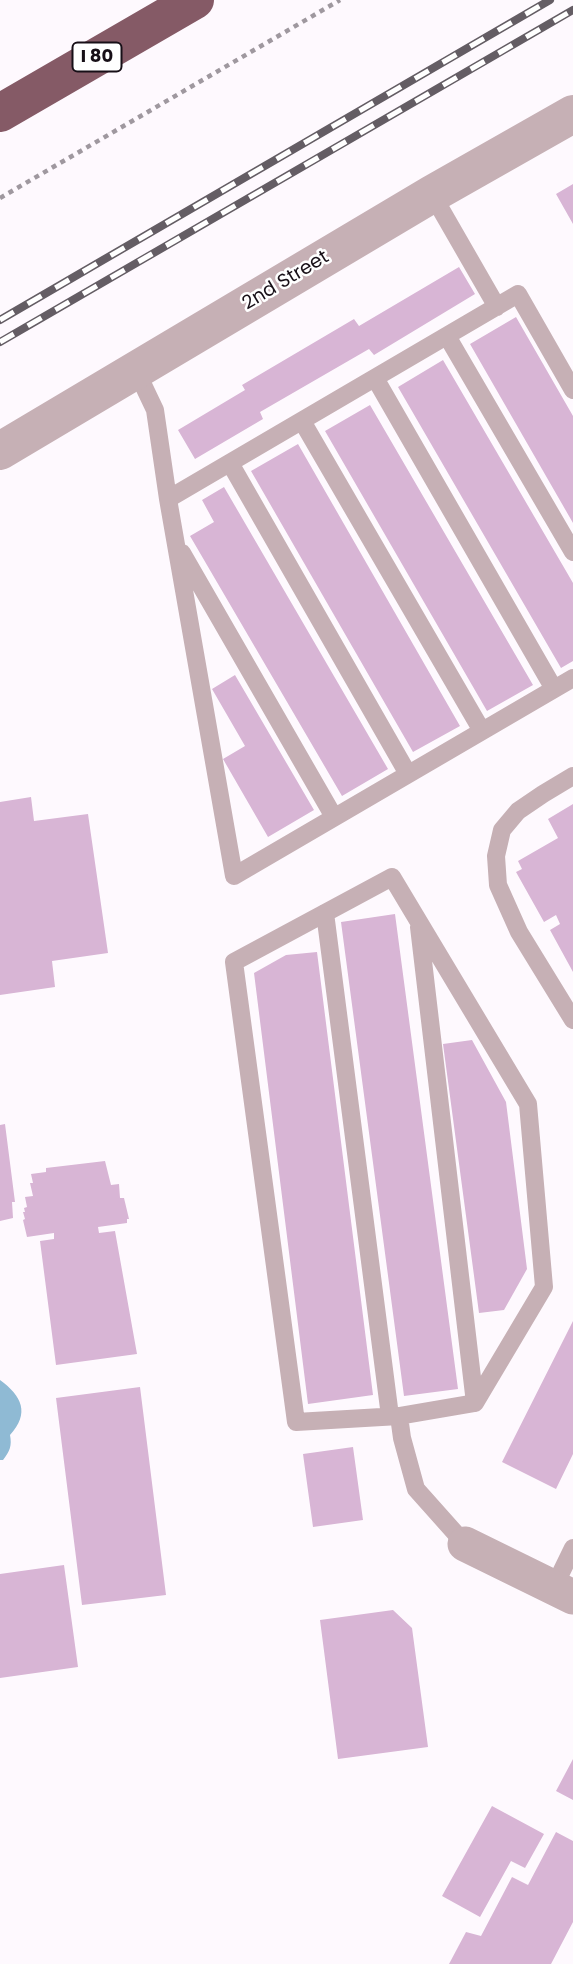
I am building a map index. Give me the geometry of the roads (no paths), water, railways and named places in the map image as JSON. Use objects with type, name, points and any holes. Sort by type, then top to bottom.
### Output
[{"type":"highway","name":"I 80","points":[[0,113],[195,0]]},
{"type":"street","name":"2nd Street","points":[[0,451],[432,194],[573,114]]},
{"type":"street","points":[[465,1544],[564,1592]]},
{"type":"lane","points":[[432,194],[497,307]]},
{"type":"lane","points":[[169,499],[518,294],[573,390]]},
{"type":"lane","points":[[447,336],[573,552]]},
{"type":"lane","points":[[136,370],[155,410],[234,876],[573,678]]},
{"type":"lane","points":[[375,378],[554,689]]},
{"type":"lane","points":[[302,421],[482,731]]},
{"type":"lane","points":[[230,463],[408,774]]},
{"type":"lane","points":[[176,543],[334,817]]},
{"type":"lane","points":[[573,776],[519,811],[502,830],[496,856],[498,885],[519,932],[573,1020]]},
{"type":"lane","points":[[392,877],[528,1104],[544,1287],[475,1403],[394,1416],[296,1422],[234,962],[392,877]]},
{"type":"lane","points":[[325,914],[394,1416],[416,1489],[465,1544]]},
{"type":"lane","points":[[418,921],[475,1403]]},
{"type":"lane","points":[[564,1592],[573,1548]]},
{"type":"water","points":[[0,1380],[14,1392],[21,1405],[20,1419],[10,1435],[10,1448],[3,1460],[0,1460]]},
{"type":"railway","points":[[0,320],[550,0]]},
{"type":"railway","points":[[0,342],[573,10]]}]
